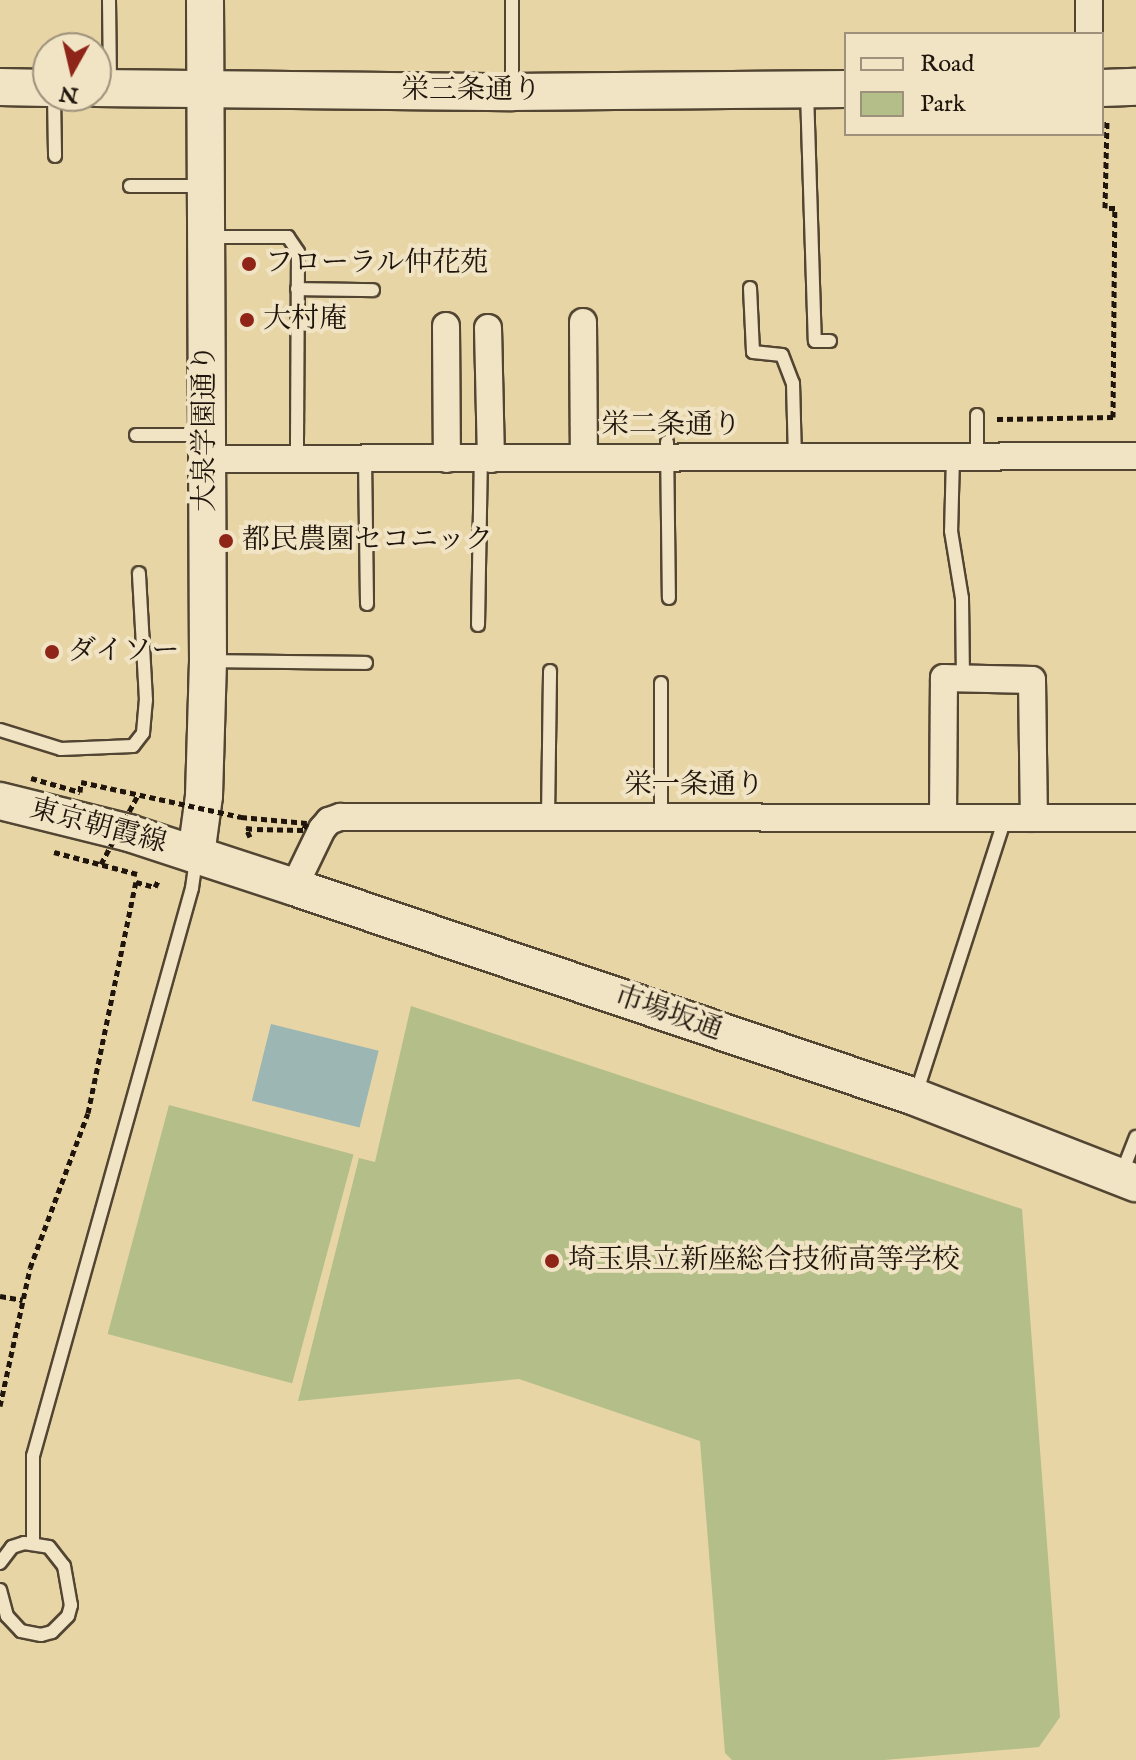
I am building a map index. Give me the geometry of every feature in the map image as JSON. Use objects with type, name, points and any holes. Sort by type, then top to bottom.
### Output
[{"type":"street","name":"大泉学園通り","points":[[196,855],[204,784],[208,661],[205,0]]},
{"type":"street","points":[[1089,0],[1089,32]]},
{"type":"street","name":"栄三条通り","points":[[112,88],[512,92],[844,89]]},
{"type":"street","points":[[583,322],[584,458]]},
{"type":"street","points":[[446,326],[447,459]]},
{"type":"street","points":[[486,458],[488,328]]},
{"type":"street","name":"栄二条通り","points":[[206,447],[297,459],[584,458],[667,450],[795,457],[1136,456]]},
{"type":"street","points":[[943,818],[944,678],[1032,680],[1034,818]]},
{"type":"street","name":"東京朝霞線","points":[[0,801],[129,833],[196,855]]},
{"type":"street","name":"栄一条通り","points":[[294,887],[322,829],[329,821],[340,817],[1136,818]]},
{"type":"street","name":"市場坂通","points":[[196,855],[915,1097],[1128,1180]]},
{"type":"lane","points":[[107,32],[109,0]]},
{"type":"lane","points":[[512,0],[512,92]]},
{"type":"lane","points":[[30,85],[55,156]]},
{"type":"lane","points":[[807,89],[815,341],[830,341]]},
{"type":"lane","points":[[130,186],[205,186]]},
{"type":"lane","points":[[205,237],[288,237],[298,252],[297,459]]},
{"type":"lane","points":[[750,288],[753,352],[782,355],[793,383],[795,457]]},
{"type":"lane","points":[[297,289],[373,290]]},
{"type":"lane","points":[[963,679],[962,598],[951,531],[965,456],[977,417]]},
{"type":"lane","points":[[136,435],[206,447]]},
{"type":"lane","points":[[667,450],[669,598]]},
{"type":"lane","points":[[478,625],[486,458]]},
{"type":"lane","points":[[365,459],[367,604]]},
{"type":"lane","points":[[0,730],[61,749],[133,746],[143,733],[146,700],[139,573]]},
{"type":"lane","points":[[208,661],[366,663]]},
{"type":"lane","points":[[548,818],[550,671]]},
{"type":"lane","points":[[661,683],[661,818]]},
{"type":"lane","points":[[915,1097],[1005,818]]},
{"type":"lane","points":[[33,1542],[33,1456],[192,888],[196,855]]},
{"type":"lane","points":[[1128,1180],[1136,1137]]},
{"type":"lane","points":[[0,1563],[12,1547],[33,1542],[49,1547],[64,1566],[71,1605],[68,1616],[52,1632],[41,1635],[21,1631],[7,1616],[0,1590]]},
{"type":"path","points":[[977,417],[1113,417],[1115,208],[1105,208],[1115,88]]},
{"type":"path","points":[[31,778],[80,792],[81,782],[241,817],[307,823],[303,830],[254,829]]},
{"type":"path","points":[[101,864],[138,795]]},
{"type":"path","points":[[0,1406],[30,1268],[88,1113],[136,882],[155,887],[157,879],[43,849]]},
{"type":"path","points":[[0,1296],[23,1300]]},
{"type":"green space","points":[[411,1006],[1022,1209],[1060,1717],[1039,1747],[884,1760],[732,1760],[725,1753],[700,1441],[519,1379],[298,1401],[359,1158],[375,1162]]},
{"type":"green space","points":[[169,1105],[353,1154],[292,1383],[108,1334]]},
{"type":"water","points":[[271,1024],[379,1051],[360,1128],[252,1101]]},
{"type":"place","name":"フローラル仲花苑","points":[[249,264]]},
{"type":"place","name":"大村庵","points":[[247,320]]},
{"type":"place","name":"都民農園セコニック","points":[[226,541]]},
{"type":"place","name":"ダイソー","points":[[52,652]]},
{"type":"place","name":"埼玉県立新座総合技術高等学校","points":[[552,1261]]}]
